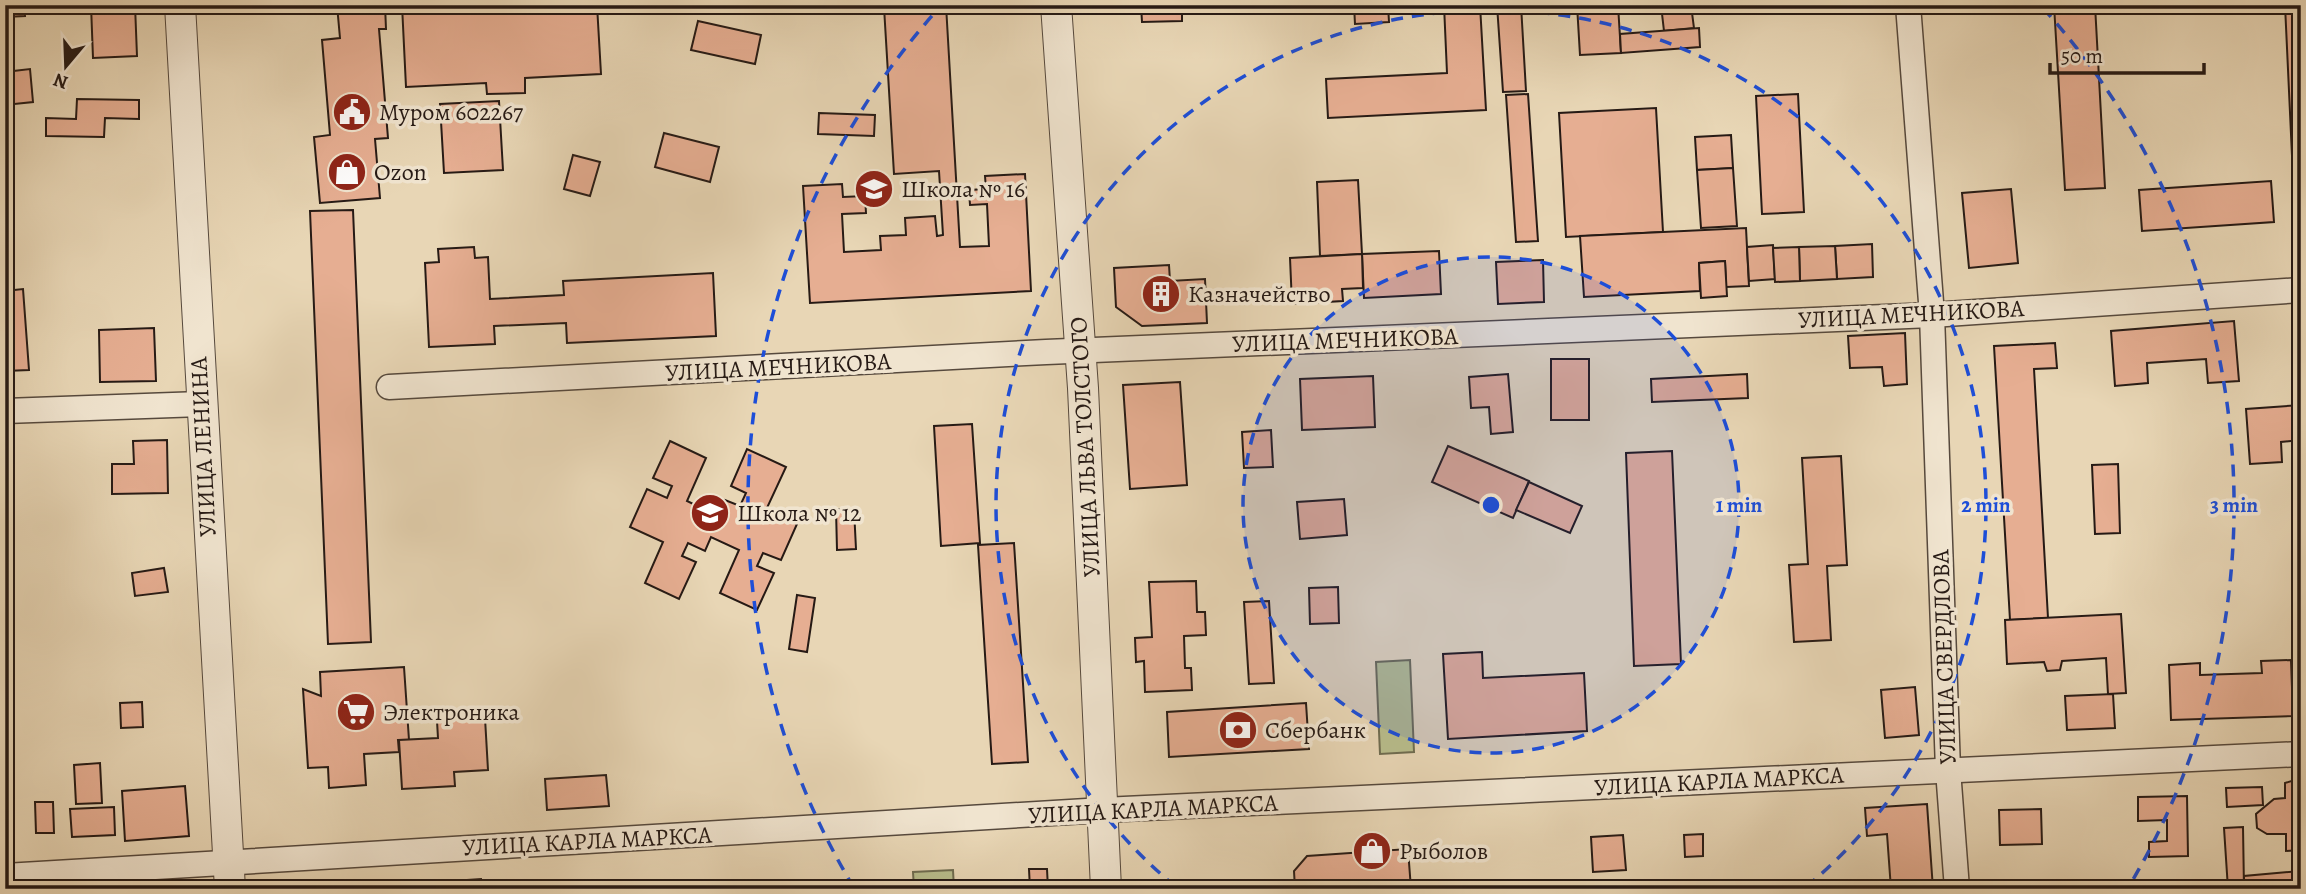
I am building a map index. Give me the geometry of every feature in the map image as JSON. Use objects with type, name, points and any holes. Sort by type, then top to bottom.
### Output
[{"type":"street","name":"УЛИЦА ЛЕНИНА","points":[[180,5],[229,876]]},
{"type":"street","name":"УЛИЦА ЛЬВА ТОЛСТОГО","points":[[1056,5],[1081,351],[1107,889]]},
{"type":"street","name":"УЛИЦА СВЕРДЛОВА","points":[[1908,5],[1932,315],[1948,770],[1956,889]]},
{"type":"street","name":"УЛИЦА МЕЧНИКОВА","points":[[389,387],[1081,351],[1932,315],[2301,290]]},
{"type":"street","points":[[5,411],[201,404]]},
{"type":"street","name":"УЛИЦА КАРЛА МАРКСА","points":[[5,876],[229,876],[1103,810],[2301,754]]},
{"type":"green space","points":[[1410,660],[1414,752],[1380,754],[1376,662]]},
{"type":"green space","points":[[953,870],[954,889],[914,889],[913,872]]},
{"type":"building","points":[[5,5],[24,5],[25,16],[5,17]]},
{"type":"building","points":[[91,5],[135,5],[137,56],[93,58]]},
{"type":"building","points":[[337,5],[385,5],[386,29],[379,29],[388,138],[375,139],[380,198],[320,203],[314,137],[330,135],[322,40],[340,38]]},
{"type":"building","points":[[402,5],[597,5],[601,74],[525,78],[525,93],[487,94],[486,83],[406,87]]},
{"type":"building","points":[[946,5],[960,247],[989,246],[987,204],[970,205],[969,190],[986,189],[985,176],[1025,174],[1031,291],[810,303],[803,186],[842,184],[843,197],[865,196],[866,213],[842,214],[844,252],[881,250],[880,236],[906,235],[905,218],[935,216],[937,236],[943,235],[939,171],[894,174],[884,7]]},
{"type":"building","points":[[1141,5],[1182,5],[1182,21],[1142,22]]},
{"type":"building","points":[[1354,5],[1388,5],[1389,22],[1355,24]]},
{"type":"building","points":[[1444,5],[1480,5],[1486,110],[1328,118],[1326,79],[1447,73]]},
{"type":"building","points":[[1497,5],[1521,5],[1526,91],[1503,92]]},
{"type":"building","points":[[1577,5],[1618,5],[1621,53],[1580,55]]},
{"type":"building","points":[[1661,5],[1691,5],[1694,28],[1664,31]]},
{"type":"building","points":[[2054,5],[2095,5],[2105,188],[2065,190]]},
{"type":"building","points":[[2285,5],[2301,5],[2301,177],[2293,177]]},
{"type":"building","points":[[698,21],[761,35],[755,64],[691,50]]},
{"type":"building","points":[[1699,28],[1700,47],[1621,53],[1620,34]]},
{"type":"building","points":[[30,69],[33,102],[5,105],[5,72]]},
{"type":"building","points":[[1528,94],[1538,241],[1516,242],[1506,95]]},
{"type":"building","points":[[1798,94],[1804,212],[1762,214],[1756,96]]},
{"type":"building","points":[[77,99],[139,100],[139,119],[105,118],[104,137],[46,136],[46,118],[76,119]]},
{"type":"building","points":[[499,101],[503,170],[444,173],[440,104]]},
{"type":"building","points":[[1656,108],[1663,232],[1566,237],[1559,113]]},
{"type":"building","points":[[819,113],[875,115],[874,136],[818,134]]},
{"type":"building","points":[[664,133],[719,147],[710,182],[655,167]]},
{"type":"building","points":[[1731,135],[1733,168],[1697,170],[1695,137]]},
{"type":"building","points":[[573,155],[600,162],[590,196],[564,189]]},
{"type":"building","points":[[1733,168],[1737,226],[1701,228],[1697,170]]},
{"type":"building","points":[[1358,180],[1362,254],[1320,256],[1317,182]]},
{"type":"building","points":[[2271,181],[2274,222],[2142,231],[2139,190]]},
{"type":"building","points":[[2011,189],[2018,263],[1969,268],[1962,193]]},
{"type":"building","points":[[353,210],[371,642],[328,644],[310,211]]},
{"type":"building","points":[[1746,228],[1749,286],[1726,287],[1725,261],[1699,263],[1700,291],[1584,297],[1580,236]]},
{"type":"building","points":[[1872,244],[1873,277],[1837,279],[1835,246]]},
{"type":"building","points":[[1773,245],[1775,279],[1749,281],[1747,247]]},
{"type":"building","points":[[1835,246],[1837,279],[1800,281],[1799,247]]},
{"type":"building","points":[[474,247],[475,258],[488,257],[490,299],[564,295],[563,281],[713,273],[716,336],[567,343],[566,323],[494,326],[495,344],[429,347],[425,263],[439,262],[438,249]]},
{"type":"building","points":[[1799,247],[1800,281],[1775,282],[1773,248]]},
{"type":"building","points":[[1439,251],[1441,294],[1364,298],[1362,254]]},
{"type":"building","points":[[1362,254],[1363,288],[1342,289],[1343,301],[1292,304],[1290,258]]},
{"type":"building","points":[[1543,260],[1544,302],[1498,304],[1496,262]]},
{"type":"building","points":[[1725,261],[1727,296],[1701,298],[1699,263]]},
{"type":"building","name":"Казначейство","points":[[1169,265],[1170,281],[1205,279],[1207,323],[1142,326],[1116,307],[1114,268]]},
{"type":"building","points":[[23,289],[29,370],[5,371],[5,291]]},
{"type":"building","points":[[2234,321],[2239,381],[2208,383],[2206,359],[2147,363],[2148,383],[2115,386],[2111,331]]},
{"type":"building","points":[[154,328],[156,381],[100,382],[99,330]]},
{"type":"building","points":[[1905,333],[1907,384],[1884,386],[1882,367],[1850,368],[1848,336]]},
{"type":"building","points":[[2055,343],[2057,368],[2034,369],[2048,618],[2010,620],[1994,346]]},
{"type":"building","points":[[1551,359],[1589,359],[1589,420],[1551,420]]},
{"type":"building","points":[[1508,374],[1513,432],[1491,434],[1489,407],[1471,408],[1469,377]]},
{"type":"building","points":[[1747,374],[1748,398],[1652,402],[1651,379]]},
{"type":"building","points":[[1373,376],[1375,427],[1302,430],[1300,379]]},
{"type":"building","points":[[1180,382],[1187,485],[1130,489],[1123,385]]},
{"type":"building","points":[[2301,405],[2301,440],[2281,442],[2282,462],[2250,464],[2246,409]]},
{"type":"building","points":[[972,424],[980,543],[941,546],[934,426]]},
{"type":"building","points":[[1271,430],[1273,467],[1244,468],[1242,432]]},
{"type":"building","points":[[167,440],[168,493],[112,494],[112,464],[134,464],[133,441]]},
{"type":"building","points":[[670,441],[706,458],[687,501],[718,516],[725,500],[740,506],[746,493],[731,486],[747,449],[786,467],[766,510],[797,524],[781,560],[763,553],[757,566],[774,573],[757,610],[720,593],[739,550],[711,537],[705,551],[688,543],[682,556],[696,562],[679,599],[645,583],[663,542],[630,527],[647,489],[667,498],[672,486],[653,478]]},
{"type":"building","points":[[1448,446],[1529,481],[1513,518],[1432,482]]},
{"type":"building","points":[[1672,451],[1681,664],[1634,666],[1626,453]]},
{"type":"building","points":[[1841,456],[1847,565],[1827,566],[1831,640],[1794,642],[1789,565],[1808,564],[1802,458]]},
{"type":"building","points":[[2118,464],[2120,533],[2095,534],[2092,465]]},
{"type":"building","points":[[1529,482],[1582,506],[1570,533],[1516,510]]},
{"type":"building","points":[[1344,499],[1347,535],[1300,539],[1297,502]]},
{"type":"building","points":[[836,509],[854,509],[856,549],[837,550]]},
{"type":"building","points":[[1014,543],[1028,762],[992,764],[978,545]]},
{"type":"building","points":[[164,568],[168,592],[135,596],[132,573]]},
{"type":"building","points":[[1196,581],[1197,612],[1205,612],[1206,635],[1184,636],[1185,668],[1191,668],[1192,690],[1145,692],[1144,661],[1136,662],[1135,638],[1152,637],[1149,582]]},
{"type":"building","points":[[1338,587],[1339,623],[1310,624],[1309,588]]},
{"type":"building","points":[[797,595],[815,598],[807,652],[789,649]]},
{"type":"building","points":[[1269,601],[1274,683],[1249,684],[1244,602]]},
{"type":"building","points":[[2121,614],[2126,693],[2108,694],[2106,658],[2062,661],[2060,670],[2047,671],[2044,662],[2007,664],[2005,620]]},
{"type":"building","points":[[1482,652],[1483,678],[1584,673],[1587,731],[1448,739],[1443,654]]},
{"type":"building","points":[[2291,660],[2293,716],[2171,720],[2169,665],[2200,663],[2200,675],[2262,673],[2261,661]]},
{"type":"building","name":"Электроника","points":[[404,667],[409,740],[398,740],[399,752],[364,754],[366,785],[329,788],[328,767],[308,768],[303,689],[321,696],[320,672]]},
{"type":"building","points":[[1915,687],[1919,735],[1885,738],[1881,690]]},
{"type":"building","points":[[2113,694],[2115,728],[2067,730],[2065,696]]},
{"type":"building","points":[[142,702],[143,727],[121,728],[120,703]]},
{"type":"building","name":"Сбербанк","points":[[1306,703],[1309,749],[1169,757],[1167,712]]},
{"type":"building","points":[[485,718],[488,770],[454,772],[455,786],[402,789],[399,740],[438,738],[437,721]]},
{"type":"building","points":[[100,763],[102,803],[76,804],[74,765]]},
{"type":"building","points":[[606,775],[609,806],[547,810],[545,779]]},
{"type":"building","points":[[2301,778],[2301,850],[2286,851],[2286,834],[2267,834],[2257,828],[2256,814],[2274,799],[2285,798],[2285,783]]},
{"type":"building","points":[[185,786],[189,836],[125,841],[122,791]]},
{"type":"building","points":[[2262,787],[2263,805],[2227,807],[2226,788]]},
{"type":"building","points":[[2187,796],[2188,856],[2149,857],[2149,842],[2167,841],[2167,820],[2138,821],[2138,797]]},
{"type":"building","points":[[35,802],[53,802],[54,833],[36,833]]},
{"type":"building","points":[[1927,804],[1933,889],[1891,889],[1887,834],[1867,836],[1865,808]]},
{"type":"building","points":[[114,807],[115,835],[72,837],[70,809]]},
{"type":"building","points":[[2041,809],[2042,844],[2000,845],[1999,810]]},
{"type":"building","points":[[2243,827],[2244,889],[2228,889],[2224,828]]},
{"type":"building","points":[[1703,834],[1703,856],[1685,857],[1684,835]]},
{"type":"building","points":[[1623,835],[1626,870],[1593,872],[1591,837]]},
{"type":"building","points":[[1408,849],[1411,889],[1295,889],[1294,871],[1307,856]]},
{"type":"building","points":[[1029,869],[1047,869],[1048,889],[1030,889]]},
{"type":"building","points":[[2300,871],[2301,889],[2244,889],[2244,876]]},
{"type":"building","points":[[481,879],[482,889],[422,889],[422,883]]},
{"type":"place","name":"Муром 602267","points":[[352,112]]},
{"type":"place","name":"Ozon","points":[[347,172]]},
{"type":"place","name":"Школа № 16","points":[[874,189]]},
{"type":"place","name":"Казначейство","points":[[1161,294]]},
{"type":"place","name":"Школа № 12","points":[[710,513]]},
{"type":"place","name":"Электроника","points":[[356,712]]},
{"type":"place","name":"Сбербанк","points":[[1238,730]]},
{"type":"place","name":"Рыболов","points":[[1372,851]]}]
